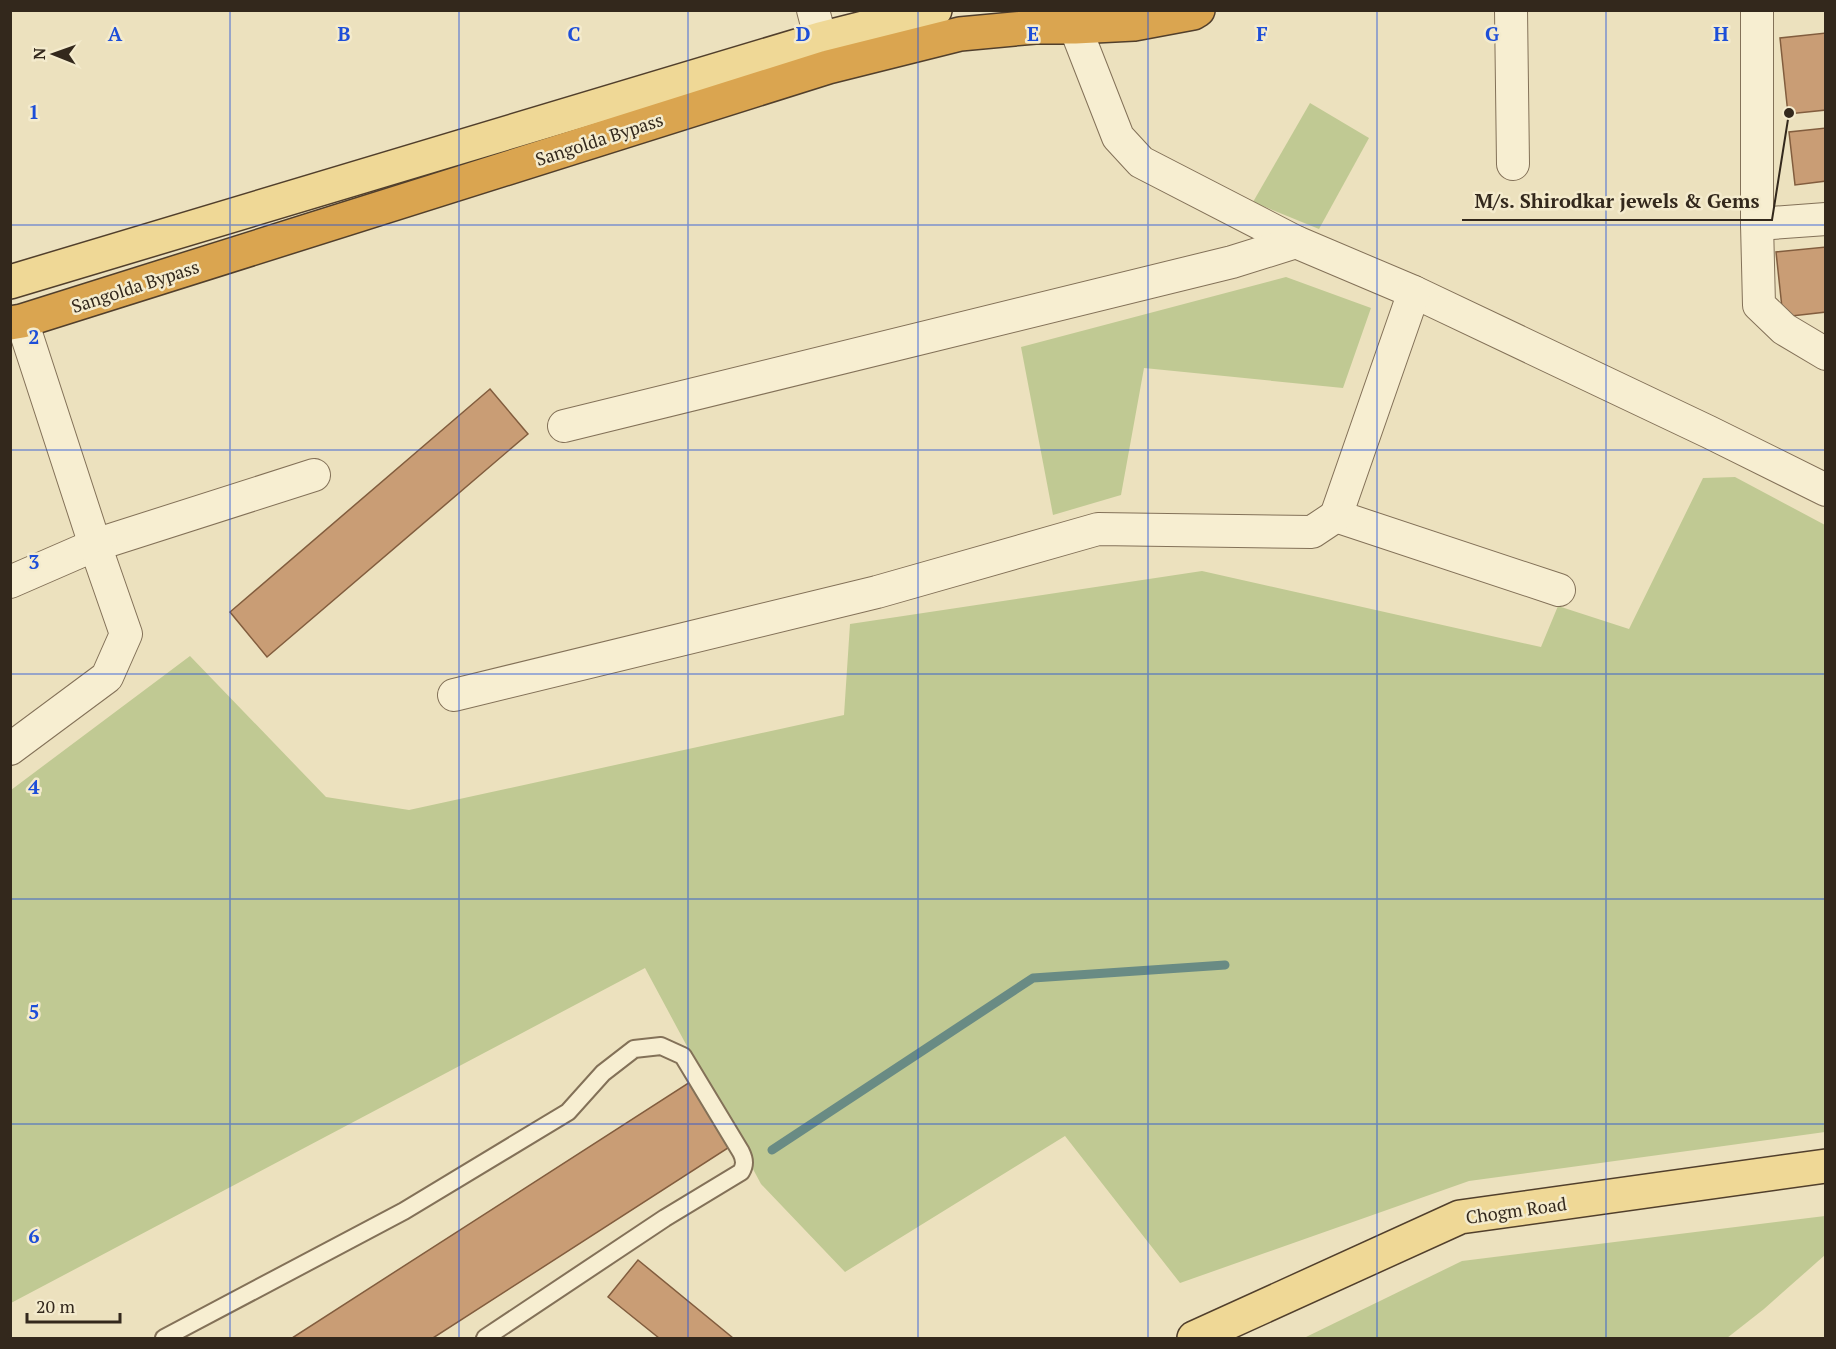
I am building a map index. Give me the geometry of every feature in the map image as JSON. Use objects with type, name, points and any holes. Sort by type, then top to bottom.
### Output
[{"type":"highway","name":"Sangolda Bypass","points":[[16,322],[820,39],[960,34],[1035,27],[1075,27],[1130,17],[1192,13],[1198,10]]},
{"type":"main road","name":"Sangolda Bypass","points":[[10,282],[820,39],[935,10]]},
{"type":"main road","name":"Chogm Road","points":[[1194,1338],[1460,1217],[1826,1166]]},
{"type":"street","points":[[1511,10],[1513,164]]},
{"type":"street","points":[[1758,10],[1759,305],[1784,329],[1826,354]]},
{"type":"street","points":[[1075,27],[1118,137],[1141,162],[1296,242],[1414,292],[1826,490]]},
{"type":"street","points":[[1757,224],[1826,219]]},
{"type":"street","points":[[564,426],[1232,262],[1296,242]]},
{"type":"street","points":[[454,695],[877,592],[1098,529],[1312,532],[1336,516],[1414,292]]},
{"type":"street","points":[[10,749],[106,677],[126,634],[16,322]]},
{"type":"street","points":[[10,582],[95,545],[314,475]]},
{"type":"street","points":[[1336,516],[1559,590]]},
{"type":"lane","points":[[164,1338],[404,1210],[568,1112],[603,1073],[634,1049],[661,1046],[683,1056],[741,1152],[744,1165],[741,1172],[665,1218],[485,1338]]},
{"type":"green space","points":[[1310,103],[1369,138],[1319,229],[1253,202]]},
{"type":"green space","points":[[1286,277],[1371,308],[1343,388],[1144,368],[1121,495],[1053,515],[1021,347]]},
{"type":"green space","points":[[1735,477],[1825,525],[1825,1132],[1469,1181],[1180,1283],[1065,1136],[845,1272],[761,1184],[645,968],[11,1303],[11,790],[190,656],[326,797],[409,810],[844,715],[850,624],[1202,571],[1541,647],[1558,606],[1629,629],[1703,478]]},
{"type":"green space","points":[[1825,1216],[1825,1255],[1727,1338],[1304,1338],[1462,1261]]},
{"type":"building","points":[[1826,33],[1826,110],[1788,114],[1780,38]]},
{"type":"building","points":[[1826,128],[1826,181],[1795,185],[1789,132]]},
{"type":"building","points":[[1826,247],[1826,312],[1783,317],[1776,252]]},
{"type":"building","points":[[490,389],[528,434],[267,657],[230,612]]},
{"type":"building","points":[[690,1082],[731,1146],[433,1338],[292,1338]]},
{"type":"building","points":[[638,1260],[733,1338],[659,1338],[608,1297]]},
{"type":"waterway","points":[[772,1150],[1033,978],[1225,965]]},
{"type":"place","name":"M/s. Shirodkar jewels & Gems","points":[[1789,113]]}]
